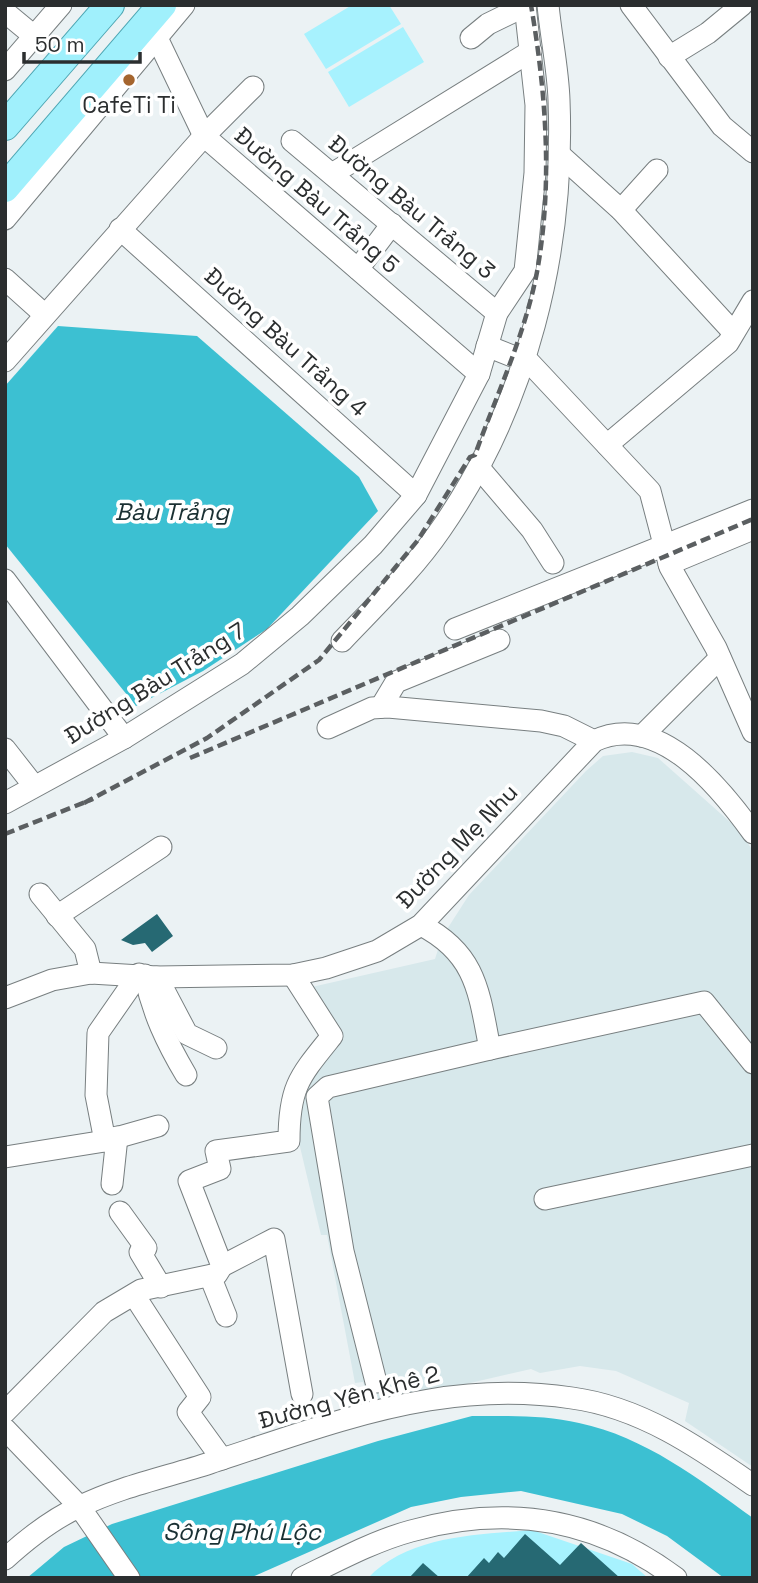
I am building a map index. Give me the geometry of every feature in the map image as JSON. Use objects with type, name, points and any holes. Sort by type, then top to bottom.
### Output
[{"type":"main road","points":[[5,96],[84,5]]},
{"type":"main road","points":[[5,126],[110,5]]},
{"type":"main road","points":[[5,159],[138,5]]},
{"type":"main road","points":[[5,188],[162,5]]},
{"type":"street","points":[[5,70],[61,5]]},
{"type":"street","points":[[5,219],[184,5]]},
{"type":"street","points":[[342,641],[440,532],[480,469],[527,362],[547,279],[560,155],[559,98],[548,5]]},
{"type":"street","points":[[631,5],[722,126],[753,152]]},
{"type":"street","points":[[669,57],[708,33],[742,5]]},
{"type":"street","points":[[471,38],[504,14],[525,6]]},
{"type":"street","name":"Đường Bàu Trảng 7","points":[[5,803],[124,738],[242,664],[300,616],[373,545],[416,495],[479,374],[497,313],[525,271],[535,173],[534,78],[525,6]]},
{"type":"street","points":[[5,12],[34,36]]},
{"type":"street","name":"Đường Bàu Trảng 5","points":[[157,38],[204,136],[479,374]]},
{"type":"street","points":[[332,174],[531,51]]},
{"type":"street","points":[[5,361],[204,136],[253,87]]},
{"type":"street","name":"Đường Bàu Trảng 3","points":[[292,141],[497,313]]},
{"type":"street","points":[[560,155],[621,210],[731,338]]},
{"type":"street","points":[[621,210],[657,170]]},
{"type":"street","points":[[358,269],[392,224]]},
{"type":"street","name":"Đường Bàu Trảng 4","points":[[120,229],[416,495]]},
{"type":"street","points":[[5,279],[45,315]]},
{"type":"street","points":[[607,445],[731,338],[753,301]]},
{"type":"street","points":[[487,346],[527,362],[650,491],[666,553],[720,658],[753,732]]},
{"type":"street","points":[[480,469],[532,530],[553,563]]},
{"type":"street","points":[[666,553],[753,510]]},
{"type":"street","points":[[455,629],[666,553],[753,529]]},
{"type":"street","points":[[5,580],[124,738]]},
{"type":"street","points":[[381,707],[396,682],[499,640]]},
{"type":"street","points":[[642,736],[720,658]]},
{"type":"street","points":[[328,728],[381,707],[541,721],[564,726],[594,741],[614,733],[642,736],[665,746],[690,763],[749,819]]},
{"type":"street","name":"Đường Mẹ Nhu","points":[[5,998],[52,980],[91,972],[147,975],[293,975],[377,951],[421,926],[594,741]]},
{"type":"street","points":[[5,748],[34,786]]},
{"type":"street","points":[[57,916],[161,847]]},
{"type":"street","points":[[40,894],[85,949],[91,972]]},
{"type":"street","points":[[421,926],[442,937],[461,956],[476,979],[490,1049]]},
{"type":"street","points":[[147,975],[187,1034],[216,1048]]},
{"type":"street","points":[[147,975],[149,999],[163,1037],[186,1075]]},
{"type":"street","points":[[112,1184],[111,1139],[96,1095],[98,1033],[147,975]]},
{"type":"street","points":[[226,1316],[216,1271],[189,1181],[220,1169],[216,1151],[289,1141],[289,1105],[303,1072],[332,1036],[316,1007],[293,975]]},
{"type":"street","points":[[376,1382],[343,1251],[317,1097],[328,1087],[704,1002],[753,1063]]},
{"type":"street","points":[[5,1157],[111,1139],[158,1126]]},
{"type":"street","points":[[545,1199],[753,1154]]},
{"type":"street","points":[[120,1212],[146,1248],[140,1252],[161,1287]]},
{"type":"street","points":[[5,1412],[104,1312],[134,1295],[216,1271],[274,1239],[302,1394]]},
{"type":"street","points":[[134,1295],[200,1397],[188,1412],[222,1459]]},
{"type":"street","name":"Đường Yên Khê 2","points":[[5,1559],[27,1539],[79,1506],[222,1459],[429,1400],[512,1392],[575,1398],[653,1423],[697,1447],[753,1485]]},
{"type":"street","points":[[8,1437],[79,1506],[129,1578]]},
{"type":"street","points":[[302,1578],[410,1531],[502,1517],[552,1520],[604,1536],[676,1578]]},
{"type":"shaded area","points":[[352,5],[389,5],[401,24],[326,69],[304,34]]},
{"type":"shaded area","points":[[403,27],[424,62],[349,107],[328,72]]},
{"type":"shaded area","points":[[632,752],[658,758],[738,829],[753,851],[753,1467],[685,1421],[689,1403],[616,1371],[580,1366],[540,1373],[531,1369],[371,1406],[363,1382],[355,1383],[327,1235],[321,1235],[290,1105],[335,1035],[303,989],[435,959],[442,937],[469,895],[586,771],[603,756]]},
{"type":"shaded area","points":[[532,1530],[632,1564],[648,1578],[368,1578],[403,1553],[423,1545],[467,1536]]},
{"type":"water","name":"Bàu Trảng","points":[[58,326],[197,336],[359,477],[378,511],[267,629],[203,671],[136,706],[5,544],[5,386]]},
{"type":"water","name":"Sông Phú Lộc","points":[[472,1416],[566,1420],[626,1438],[670,1461],[753,1518],[753,1578],[724,1578],[667,1536],[622,1514],[521,1491],[461,1497],[411,1507],[250,1578],[27,1578],[64,1547],[112,1524],[378,1441]]},
{"type":"building","points":[[157,914],[173,936],[152,952],[145,943],[133,945],[121,940]]},
{"type":"building","points":[[525,1534],[560,1565],[581,1543],[620,1578],[466,1578],[484,1558],[489,1563],[498,1552],[504,1558]]},
{"type":"building","points":[[423,1563],[440,1578],[409,1578]]},
{"type":"railway","points":[[84,803],[207,738],[319,660],[418,540],[470,457],[475,455],[525,319],[542,239],[546,139],[541,71],[531,5]]},
{"type":"railway","points":[[190,758],[753,519]]},
{"type":"railway","points":[[5,834],[93,799]]},
{"type":"place","name":"CafeTi Ti","points":[[129,80]]}]
